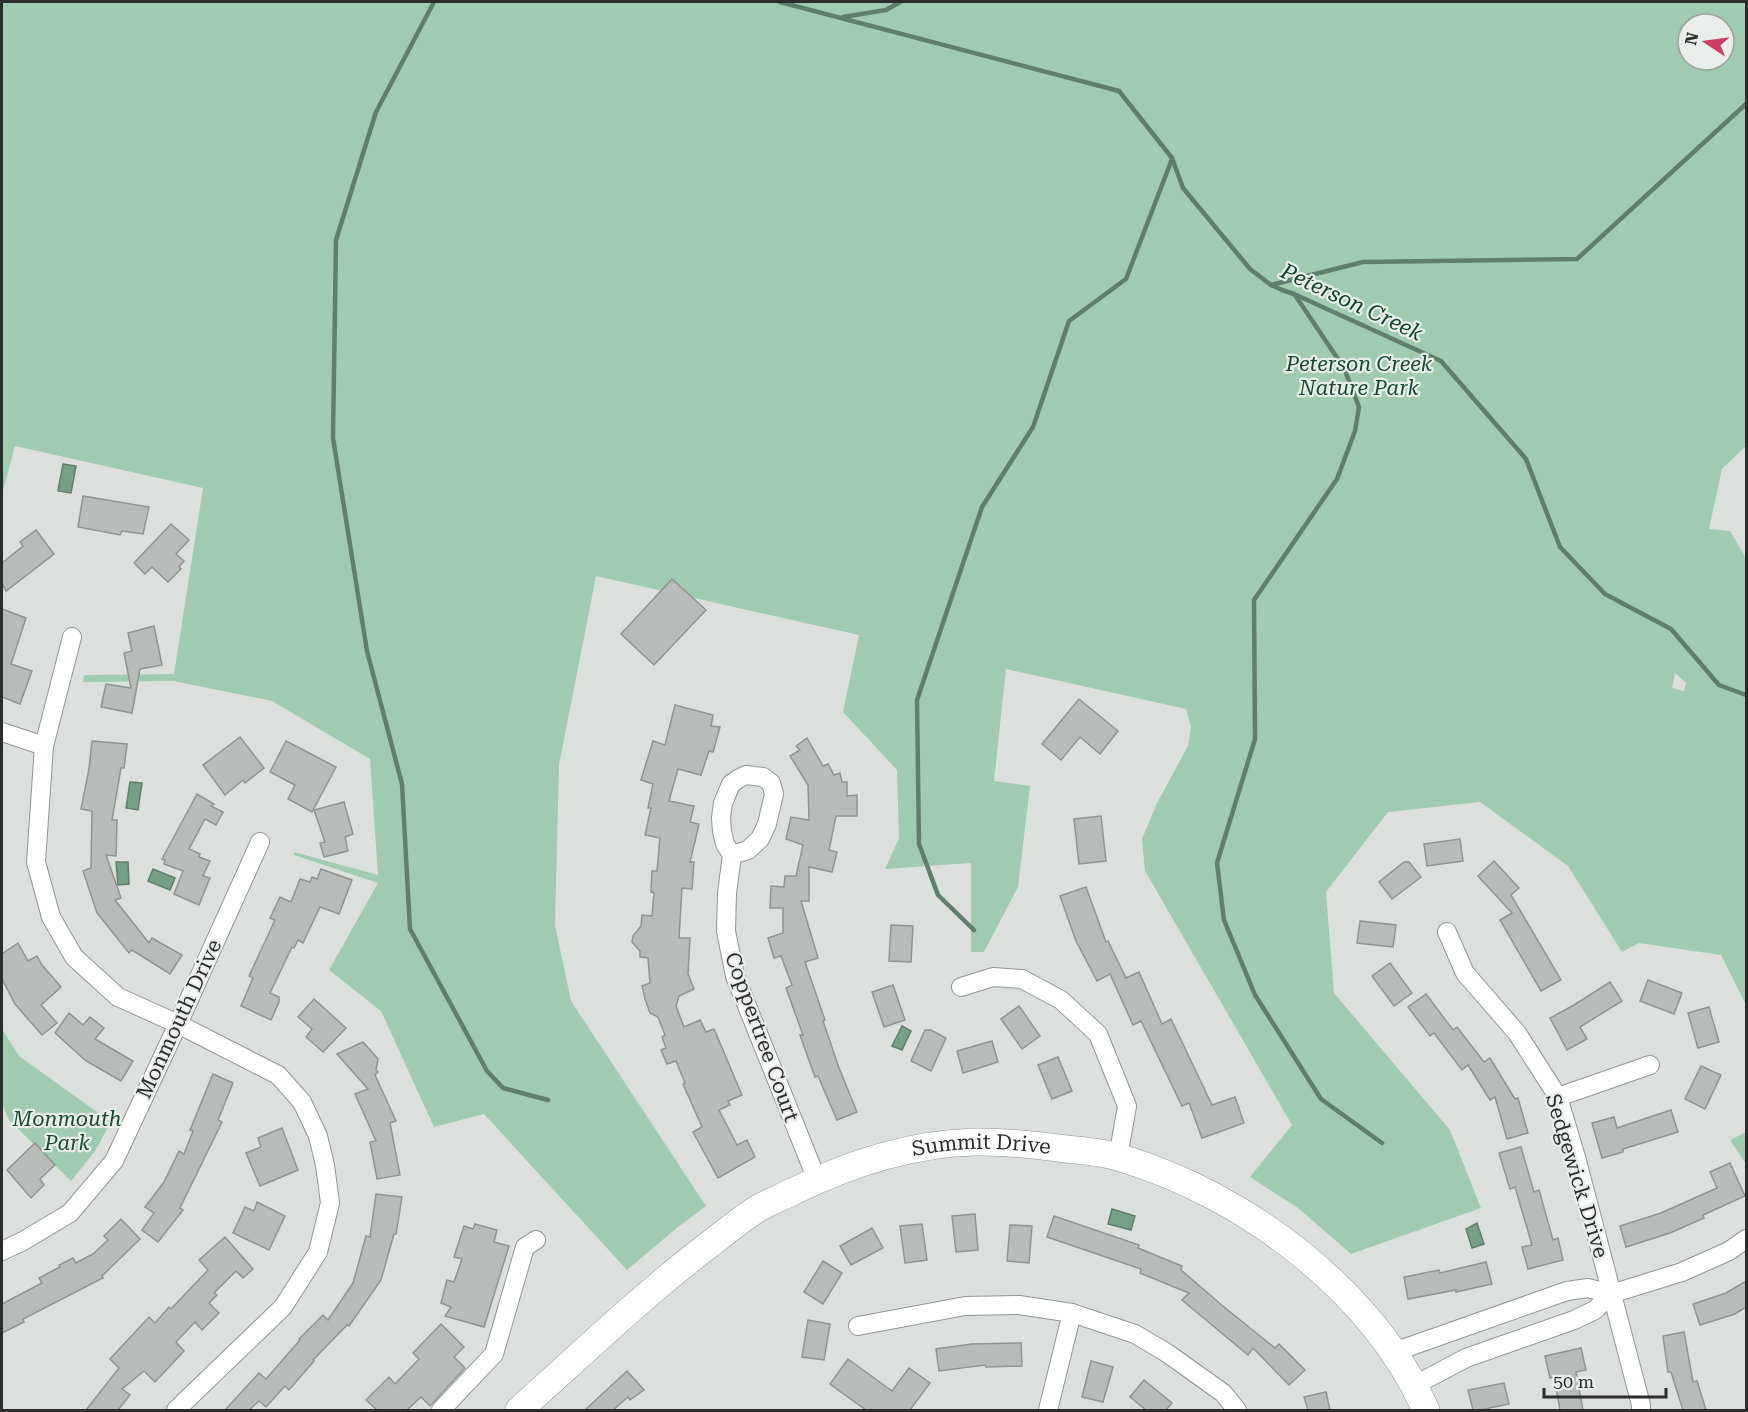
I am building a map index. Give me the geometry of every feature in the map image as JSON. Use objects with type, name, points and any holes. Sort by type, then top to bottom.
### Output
[{"type":"main road","name":"Summit Drive","points":[[519,1410],[671,1273],[755,1210],[817,1180],[874,1159],[927,1147],[973,1142],[1039,1145],[1118,1157],[1197,1187],[1253,1220],[1295,1249],[1347,1296],[1394,1352],[1415,1385],[1426,1410]]},
{"type":"street","points":[[72,637],[45,746],[36,862],[51,917],[74,957],[118,997],[178,1024],[278,1075],[302,1102],[318,1136],[325,1165],[330,1203],[318,1252],[283,1307],[176,1410]]},
{"type":"street","points":[[2,732],[45,746]]},
{"type":"street","name":"Monmouth Drive","points":[[2,1251],[70,1213],[114,1161],[260,842]]},
{"type":"street","name":"Coppertree Court","points":[[732,855],[727,893],[726,931],[735,976],[817,1180]]},
{"type":"street","name":"Sedgewick Drive","points":[[1447,932],[1465,973],[1517,1033],[1558,1097],[1576,1157],[1641,1410]]},
{"type":"street","points":[[961,987],[993,977],[1022,979],[1061,1000],[1098,1034],[1127,1106],[1118,1157]]},
{"type":"street","points":[[1558,1097],[1650,1065]]},
{"type":"street","points":[[1415,1385],[1466,1358],[1574,1320],[1595,1310],[1611,1294],[1682,1272],[1729,1251],[1746,1239]]},
{"type":"street","points":[[441,1410],[494,1354],[525,1247],[536,1240]]},
{"type":"street","points":[[1394,1352],[1567,1291],[1587,1288],[1611,1294]]},
{"type":"street","points":[[858,1326],[965,1306],[1019,1305],[1072,1313],[1135,1334],[1167,1353],[1222,1393],[1237,1410]]},
{"type":"street","points":[[1048,1410],[1072,1313]]},
{"type":"green space","name":"Peterson Creek Nature Park","points":[[2,2],[1746,2],[1746,446],[1722,469],[1709,529],[1730,531],[1746,558],[1746,1005],[1721,955],[1639,943],[1622,952],[1568,866],[1480,802],[1388,812],[1326,892],[1334,993],[1450,1130],[1481,1208],[1351,1254],[1298,1208],[1250,1177],[1292,1125],[1145,871],[1142,839],[1157,803],[1188,746],[1191,727],[1186,709],[1006,669],[994,781],[1030,786],[1018,887],[984,952],[971,952],[971,863],[885,869],[899,838],[897,770],[843,712],[859,635],[596,576],[559,765],[555,925],[571,1001],[706,1206],[627,1270],[484,1114],[434,1127],[381,1011],[329,970],[378,883],[294,855],[294,852],[378,875],[370,759],[272,701],[173,681],[83,682],[84,675],[174,674],[203,488],[15,446],[2,494]],"holes":[[[1675,673],[1686,683],[1684,691],[1672,688]]]},
{"type":"green space","name":"Monmouth Park","points":[[2,1029],[19,1056],[111,1122],[95,1151],[71,1181],[9,1120],[2,1104]]},
{"type":"green space","points":[[1746,1132],[1746,1164],[1730,1140]]},
{"type":"shaded area","points":[[63,464],[76,466],[71,493],[58,491]]},
{"type":"shaded area","points":[[130,782],[142,783],[138,810],[126,808]]},
{"type":"shaded area","points":[[116,862],[128,862],[129,884],[118,885]]},
{"type":"shaded area","points":[[153,869],[175,878],[170,890],[148,881]]},
{"type":"shaded area","points":[[902,1026],[911,1031],[902,1050],[892,1046]]},
{"type":"shaded area","points":[[1112,1209],[1135,1216],[1131,1230],[1108,1224]]},
{"type":"shaded area","points":[[1477,1223],[1484,1244],[1472,1248],[1466,1229]]},
{"type":"building","points":[[83,496],[149,507],[143,534],[122,531],[120,535],[78,527]]},
{"type":"building","points":[[171,524],[189,540],[176,554],[184,561],[179,567],[181,569],[168,582],[152,567],[145,574],[134,563]]},
{"type":"building","points":[[36,530],[54,554],[6,591],[2,583],[2,563],[23,546],[20,542]]},
{"type":"building","points":[[672,579],[706,610],[654,665],[621,634]]},
{"type":"building","points":[[2,609],[26,618],[11,664],[32,671],[20,704],[2,697]]},
{"type":"building","points":[[154,626],[162,665],[140,669],[132,713],[101,707],[106,684],[131,688],[124,653],[132,651],[128,633]]},
{"type":"building","points":[[1079,699],[1118,731],[1100,754],[1080,737],[1061,760],[1042,744]]},
{"type":"building","points":[[675,705],[713,715],[711,726],[720,727],[713,752],[709,751],[701,775],[678,769],[669,801],[694,806],[690,822],[699,824],[690,862],[694,862],[692,889],[682,888],[679,938],[690,938],[688,974],[694,989],[679,996],[676,1006],[684,1027],[700,1020],[706,1032],[714,1029],[742,1095],[728,1101],[730,1105],[719,1110],[737,1145],[747,1140],[755,1157],[718,1178],[693,1132],[702,1127],[683,1084],[685,1083],[676,1061],[667,1064],[661,1050],[666,1048],[662,1037],[665,1035],[658,1017],[650,1013],[642,986],[650,983],[648,958],[640,957],[640,951],[632,942],[633,936],[641,926],[642,915],[652,916],[654,893],[651,892],[652,871],[657,871],[660,838],[645,835],[653,784],[641,780],[653,741],[665,745]]},
{"type":"building","points":[[240,737],[264,768],[245,783],[243,780],[225,795],[203,765]]},
{"type":"building","points":[[807,738],[823,766],[828,764],[834,775],[840,773],[842,782],[847,782],[847,796],[857,795],[857,816],[836,816],[829,850],[837,852],[832,872],[809,867],[809,901],[801,901],[818,958],[805,962],[839,1068],[857,1112],[837,1120],[818,1076],[815,1077],[800,1035],[803,1035],[786,988],[792,985],[781,956],[774,958],[768,938],[783,933],[783,908],[770,908],[771,886],[784,887],[785,876],[796,876],[803,845],[786,839],[791,817],[809,820],[808,785],[790,756],[800,750],[796,746]]},
{"type":"building","points":[[92,741],[127,744],[112,820],[117,820],[116,856],[106,855],[121,898],[115,900],[149,943],[152,938],[182,955],[170,974],[132,950],[129,953],[97,913],[83,871],[91,868],[92,811],[81,809]]},
{"type":"building","points":[[286,741],[336,767],[312,812],[288,799],[295,785],[270,772]]},
{"type":"building","points":[[197,794],[214,804],[211,806],[223,812],[216,825],[205,819],[189,849],[200,854],[199,857],[210,861],[203,876],[210,878],[199,905],[174,894],[183,871],[164,864],[165,860],[162,859]]},
{"type":"building","points":[[344,802],[353,834],[345,837],[348,851],[324,857],[320,843],[325,842],[314,810]]},
{"type":"building","points":[[1101,816],[1106,861],[1079,864],[1074,819]]},
{"type":"building","points":[[1460,839],[1463,861],[1427,866],[1424,844]]},
{"type":"building","points":[[1494,861],[1519,888],[1511,895],[1561,980],[1541,991],[1500,920],[1512,913],[1478,876]]},
{"type":"building","points":[[1404,862],[1409,862],[1421,877],[1392,899],[1379,882]]},
{"type":"building","points":[[321,869],[352,880],[339,914],[320,907],[303,943],[298,940],[294,948],[292,947],[270,993],[279,997],[271,1020],[241,1006],[253,978],[249,976],[275,920],[270,918],[280,897],[291,902],[300,879],[310,882],[312,877],[317,879]]},
{"type":"building","points":[[1086,887],[1106,942],[1108,941],[1126,978],[1139,972],[1162,1024],[1171,1019],[1212,1105],[1235,1097],[1244,1123],[1202,1138],[1189,1103],[1182,1106],[1141,1021],[1133,1025],[1110,974],[1097,981],[1076,941],[1060,896]]},
{"type":"building","points":[[1360,921],[1396,925],[1393,947],[1357,943]]},
{"type":"building","points":[[891,925],[913,926],[911,962],[889,961]]},
{"type":"building","points":[[18,943],[28,961],[37,956],[61,987],[41,1005],[57,1023],[42,1035],[15,1004],[2,979],[2,954]]},
{"type":"building","points":[[1390,963],[1412,993],[1394,1006],[1372,976]]},
{"type":"building","points":[[1648,980],[1682,993],[1674,1014],[1640,1001]]},
{"type":"building","points":[[1610,982],[1622,1001],[1580,1027],[1587,1039],[1567,1050],[1550,1018]]},
{"type":"building","points":[[893,985],[905,1020],[884,1027],[872,992]]},
{"type":"building","points":[[1426,994],[1453,1030],[1457,1027],[1484,1062],[1490,1058],[1515,1099],[1518,1098],[1528,1133],[1507,1139],[1495,1097],[1490,1100],[1468,1065],[1462,1070],[1434,1033],[1430,1036],[1408,1007]]},
{"type":"building","points":[[314,999],[346,1028],[323,1052],[306,1037],[312,1029],[298,1017]]},
{"type":"building","points":[[1019,1006],[1040,1036],[1022,1049],[1001,1019]]},
{"type":"building","points":[[1709,1007],[1719,1042],[1698,1048],[1688,1013]]},
{"type":"building","points":[[69,1013],[83,1025],[90,1017],[104,1028],[95,1039],[133,1061],[121,1081],[86,1061],[55,1033]]},
{"type":"building","points":[[925,1030],[931,1030],[946,1038],[931,1071],[911,1061]]},
{"type":"building","points":[[992,1041],[998,1062],[963,1073],[957,1051]]},
{"type":"building","points":[[363,1042],[378,1059],[376,1070],[378,1072],[375,1075],[396,1121],[390,1123],[400,1175],[377,1179],[370,1142],[376,1141],[355,1094],[368,1089],[337,1054]]},
{"type":"building","points":[[1058,1057],[1072,1091],[1052,1099],[1038,1065]]},
{"type":"building","points":[[1701,1066],[1721,1075],[1705,1109],[1685,1099]]},
{"type":"building","points":[[213,1074],[233,1083],[218,1120],[222,1122],[180,1208],[183,1210],[158,1242],[142,1230],[154,1213],[145,1207],[164,1182],[179,1151],[184,1154],[193,1131],[190,1130]]},
{"type":"building","points":[[1671,1110],[1678,1132],[1602,1158],[1592,1123],[1614,1117],[1617,1128]]},
{"type":"building","points":[[282,1128],[298,1170],[260,1186],[246,1153],[261,1147],[258,1138]]},
{"type":"building","points":[[35,1143],[55,1165],[40,1179],[44,1185],[31,1198],[7,1170]]},
{"type":"building","points":[[1521,1147],[1534,1192],[1539,1190],[1553,1240],[1558,1238],[1563,1260],[1528,1269],[1522,1247],[1532,1245],[1515,1187],[1510,1189],[1499,1153]]},
{"type":"building","points":[[1730,1163],[1745,1196],[1670,1233],[1626,1247],[1620,1226],[1661,1213],[1717,1188],[1710,1172]]},
{"type":"building","points":[[376,1194],[402,1197],[396,1234],[394,1234],[381,1280],[349,1326],[347,1325],[313,1360],[289,1390],[285,1386],[266,1407],[259,1401],[249,1410],[225,1410],[259,1373],[266,1379],[299,1339],[323,1315],[328,1320],[353,1283],[366,1236],[370,1237]]},
{"type":"building","points":[[257,1202],[285,1216],[269,1250],[233,1233],[245,1207],[254,1211]]},
{"type":"building","points":[[975,1214],[978,1250],[956,1252],[952,1216]]},
{"type":"building","points":[[1054,1216],[1139,1245],[1138,1248],[1182,1266],[1181,1270],[1224,1307],[1275,1348],[1279,1344],[1305,1370],[1289,1385],[1253,1348],[1248,1355],[1182,1300],[1189,1293],[1140,1273],[1141,1269],[1047,1237]]},
{"type":"building","points":[[121,1219],[140,1239],[102,1276],[103,1278],[23,1319],[24,1322],[2,1333],[2,1304],[42,1283],[39,1278],[60,1267],[59,1265],[73,1258],[76,1263],[93,1254],[108,1240],[104,1236]]},
{"type":"building","points":[[475,1224],[497,1230],[494,1242],[509,1246],[484,1327],[445,1316],[451,1307],[441,1303],[447,1280],[454,1282],[462,1259],[454,1257],[464,1226],[473,1229]]},
{"type":"building","points":[[922,1224],[927,1260],[905,1263],[900,1226]]},
{"type":"building","points":[[1010,1225],[1032,1226],[1029,1263],[1007,1261]]},
{"type":"building","points":[[872,1228],[883,1248],[851,1265],[840,1246]]},
{"type":"building","points":[[225,1237],[253,1269],[243,1278],[236,1271],[214,1293],[217,1295],[209,1303],[219,1313],[202,1330],[195,1322],[176,1342],[184,1351],[155,1382],[144,1371],[122,1389],[130,1395],[118,1410],[86,1410],[119,1368],[110,1359],[149,1317],[155,1323],[208,1270],[199,1260]]},
{"type":"building","points":[[823,1261],[842,1273],[823,1304],[804,1292]]},
{"type":"building","points":[[1486,1262],[1492,1284],[1408,1299],[1404,1277],[1439,1270],[1440,1273]]},
{"type":"building","points":[[1746,1281],[1746,1307],[1735,1314],[1700,1325],[1693,1304],[1726,1293]]},
{"type":"building","points":[[808,1320],[830,1324],[824,1360],[802,1357]]},
{"type":"building","points":[[441,1324],[464,1347],[454,1357],[465,1368],[430,1406],[421,1397],[407,1410],[377,1410],[366,1400],[389,1377],[395,1384],[419,1359],[413,1353]]},
{"type":"building","points":[[1684,1332],[1693,1382],[1697,1381],[1706,1410],[1683,1410],[1671,1372],[1668,1372],[1663,1336]]},
{"type":"building","points":[[1021,1343],[1022,1366],[986,1367],[985,1365],[939,1371],[936,1349],[972,1344]]},
{"type":"building","points":[[1581,1348],[1586,1370],[1576,1372],[1583,1410],[1560,1410],[1554,1377],[1550,1378],[1545,1356]]},
{"type":"building","points":[[848,1359],[892,1391],[909,1368],[930,1383],[910,1410],[866,1410],[830,1384]]},
{"type":"building","points":[[1091,1361],[1113,1367],[1103,1402],[1082,1397]]},
{"type":"building","points":[[627,1371],[644,1390],[630,1400],[628,1397],[613,1410],[585,1410]]},
{"type":"building","points":[[1144,1380],[1172,1403],[1166,1410],[1146,1410],[1130,1397]]},
{"type":"building","points":[[1504,1383],[1509,1404],[1473,1410],[1468,1390]]},
{"type":"building","points":[[1326,1392],[1330,1410],[1308,1410],[1304,1397]]},
{"type":"waterway","points":[[434,2],[376,112],[336,240],[333,438],[367,651],[402,784],[410,929],[487,1071],[503,1088],[548,1100]]},
{"type":"waterway","name":"Peterson Creek","points":[[780,2],[1119,91],[1172,158],[1183,188],[1250,269],[1271,285],[1441,361],[1526,459],[1560,547],[1605,594],[1671,629],[1719,685],[1746,695]]},
{"type":"waterway","points":[[843,17],[886,10],[900,2]]},
{"type":"waterway","points":[[1271,285],[1363,262],[1577,259],[1746,104]]},
{"type":"waterway","points":[[974,930],[938,895],[919,844],[917,700],[982,507],[1033,427],[1069,321],[1126,279],[1172,159]]},
{"type":"waterway","points":[[1295,295],[1344,368],[1359,407],[1355,431],[1337,479],[1254,600],[1255,739],[1217,863],[1224,920],[1255,995],[1321,1099],[1382,1143]]}]
